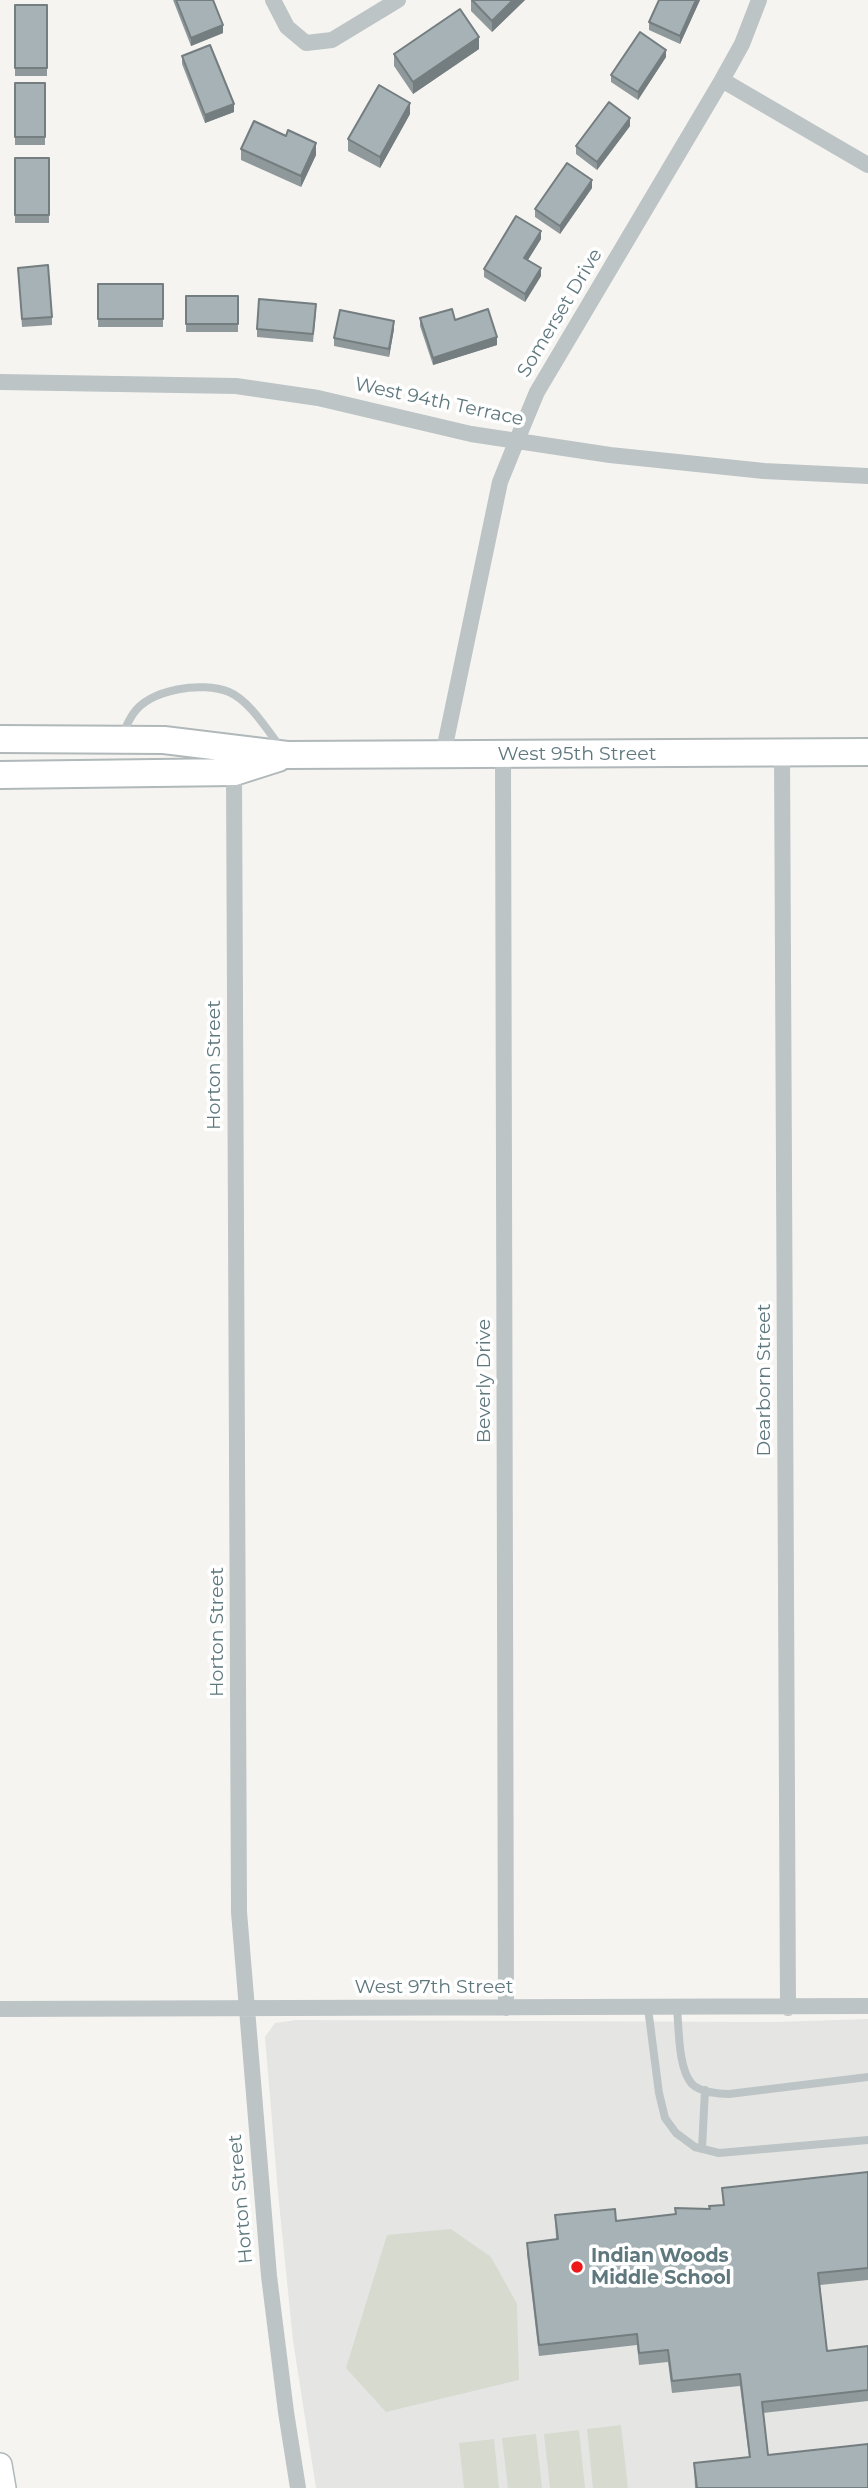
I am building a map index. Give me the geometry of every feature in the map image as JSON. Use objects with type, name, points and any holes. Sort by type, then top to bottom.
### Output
[{"type":"main road","name":"West 95th Street","points":[[0,739],[164,740],[287,755],[868,752]]},
{"type":"main road","name":"West 95th Street","points":[[0,775],[234,772],[287,755]]},
{"type":"street","points":[[273,0],[287,27],[306,43],[332,40],[398,0]]},
{"type":"street","name":"Somerset Drive","points":[[443,755],[500,482],[537,392],[722,80],[742,44],[759,0]]},
{"type":"street","points":[[722,80],[868,165]]},
{"type":"street","name":"West 94th Terrace","points":[[0,382],[236,386],[318,398],[471,434],[610,455],[738,468],[868,476]]},
{"type":"street","name":"Dearborn Street","points":[[782,752],[788,2008]]},
{"type":"street","name":"Beverly Drive","points":[[503,755],[506,2008]]},
{"type":"street","name":"Horton Street","points":[[234,772],[239,1912],[269,2276],[298,2488]]},
{"type":"street","name":"West 97th Street","points":[[0,2008],[868,2006]]},
{"type":"street","points":[[0,2465],[4,2488]]},
{"type":"lane","points":[[119,739],[134,712],[151,700],[160,694],[198,686],[230,692],[256,714],[287,755]]},
{"type":"lane","points":[[648,2008],[659,2093],[665,2118],[677,2133],[695,2147],[719,2153],[868,2140]]},
{"type":"lane","points":[[677,2008],[684,2069],[693,2085],[715,2094],[868,2077]]},
{"type":"lane","points":[[702,2149],[705,2090]]},
{"type":"shaded area","name":"Indian Woods Middle School","points":[[868,2019],[868,2488],[316,2488],[293,2341],[278,2193],[265,2037],[275,2023],[296,2020],[774,2022]]},
{"type":"shaded area","points":[[451,2229],[491,2257],[517,2304],[519,2380],[386,2412],[346,2368],[387,2235]]},
{"type":"shaded area","points":[[621,2425],[628,2488],[593,2488],[587,2429]]},
{"type":"shaded area","points":[[579,2430],[585,2488],[550,2488],[544,2434]]},
{"type":"shaded area","points":[[536,2434],[542,2488],[508,2488],[502,2438]]},
{"type":"shaded area","points":[[494,2439],[499,2488],[464,2488],[459,2443]]},
{"type":"building","points":[[176,0],[213,0],[223,25],[191,38]]},
{"type":"building","points":[[472,0],[513,0],[492,21]]},
{"type":"building","points":[[659,0],[696,0],[680,36],[649,22]]},
{"type":"building","points":[[15,5],[47,5],[47,68],[15,68]]},
{"type":"building","points":[[460,9],[479,37],[413,82],[394,54]]},
{"type":"building","points":[[640,32],[666,50],[638,92],[611,75]]},
{"type":"building","points":[[210,45],[234,104],[205,115],[182,56]]},
{"type":"building","points":[[15,83],[45,83],[45,137],[15,137]]},
{"type":"building","points":[[379,85],[410,103],[380,157],[348,139]]},
{"type":"building","points":[[609,102],[630,118],[597,162],[576,146]]},
{"type":"building","points":[[254,121],[286,136],[288,130],[316,143],[301,176],[241,149]]},
{"type":"building","points":[[15,158],[49,158],[49,215],[15,215]]},
{"type":"building","points":[[567,163],[592,180],[560,226],[535,209]]},
{"type":"building","points":[[516,216],[541,231],[524,258],[541,268],[525,294],[484,269]]},
{"type":"building","points":[[48,265],[52,317],[22,319],[18,268]]},
{"type":"building","points":[[98,284],[163,284],[163,319],[98,319]]},
{"type":"building","points":[[186,296],[238,296],[238,324],[186,324]]},
{"type":"building","points":[[259,299],[316,304],[313,334],[257,329]]},
{"type":"building","points":[[452,309],[455,320],[488,309],[497,337],[433,358],[420,318]]},
{"type":"building","points":[[340,310],[394,321],[389,349],[334,338]]},
{"type":"building","points":[[868,2172],[868,2268],[818,2273],[827,2351],[868,2346],[868,2390],[762,2402],[768,2455],[868,2444],[868,2488],[697,2488],[694,2463],[750,2457],[740,2374],[672,2381],[668,2350],[639,2353],[637,2334],[539,2345],[527,2243],[558,2239],[555,2215],[615,2209],[616,2221],[676,2214],[675,2208],[710,2209],[709,2206],[724,2205],[722,2188]]},
{"type":"place","name":"Indian Woods Middle School","points":[[577,2267]]}]
